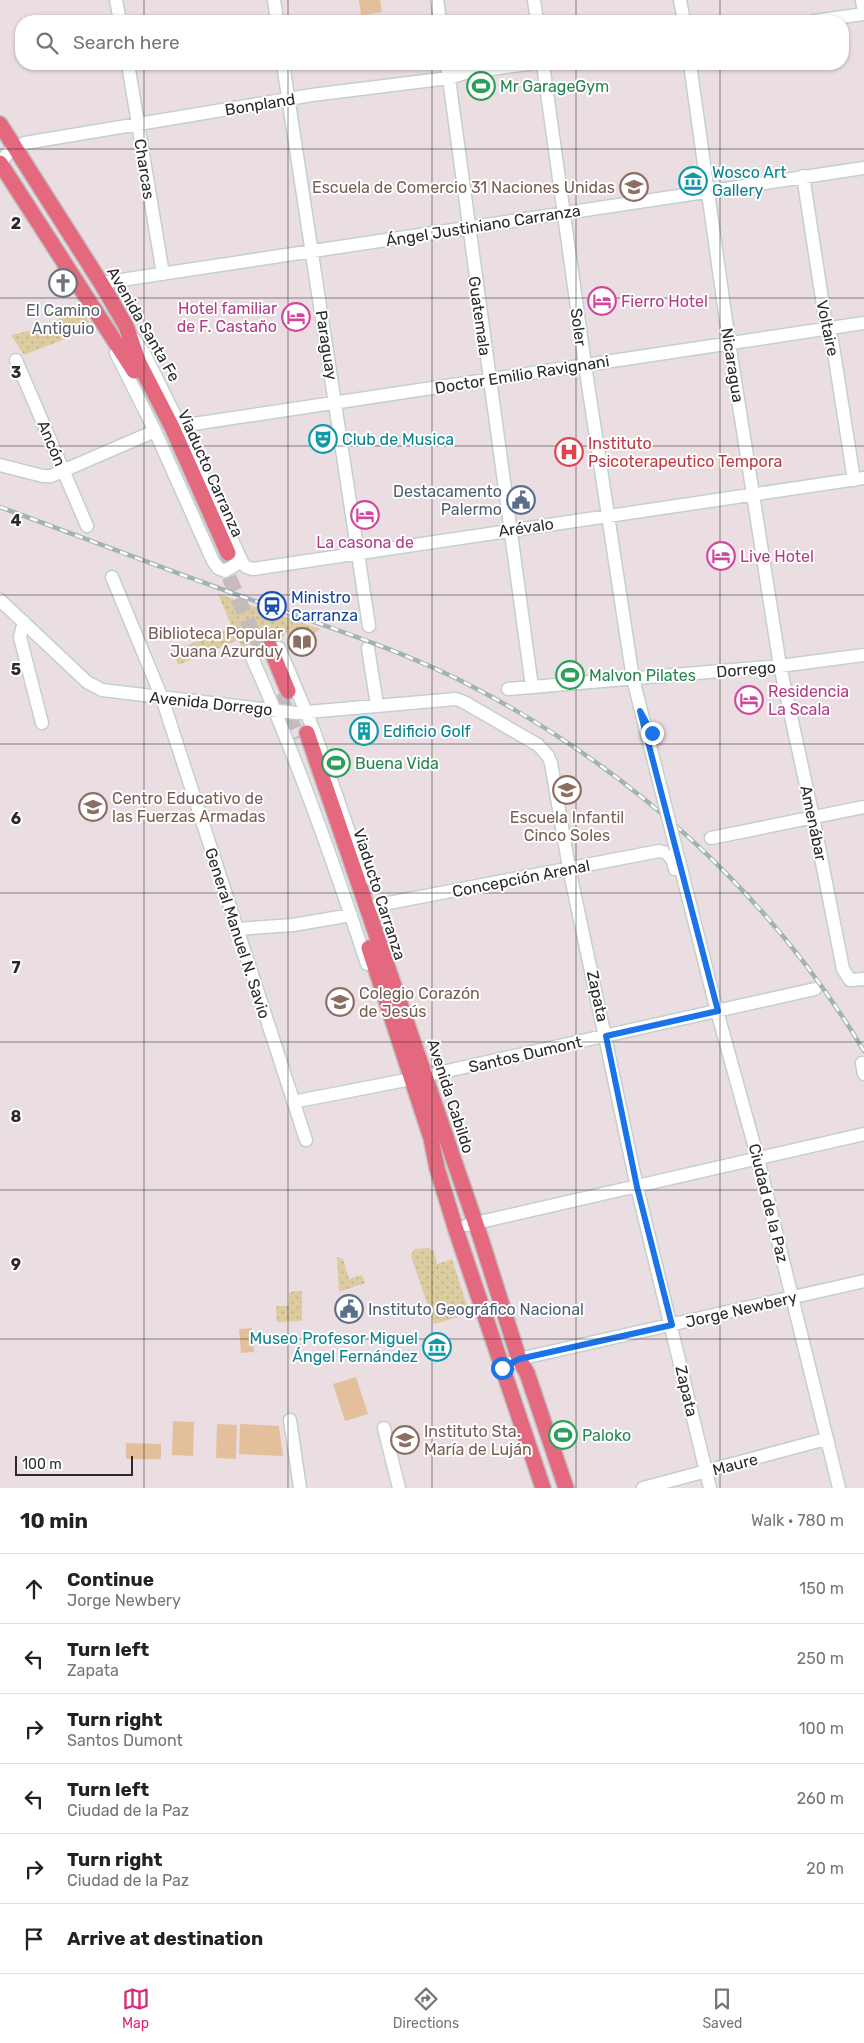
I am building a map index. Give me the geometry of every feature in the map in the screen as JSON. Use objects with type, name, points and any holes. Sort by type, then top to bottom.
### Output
[{"type":"main road","name":"Avenida Santa Fe","points":[[0,124],[101,283],[126,326]]},
{"type":"main road","name":"Avenida Santa Fe","points":[[0,163],[104,326],[125,355]]},
{"type":"main road","points":[[35,217],[53,232],[80,275],[90,282],[101,283]]},
{"type":"main road","name":"Viaducto Carranza","points":[[126,326],[139,363],[172,427],[225,556]]},
{"type":"main road","name":"Viaducto Carranza","points":[[125,355],[225,556]]},
{"type":"main road","points":[[265,649],[284,692]]},
{"type":"main road","name":"Viaducto Carranza","points":[[303,736],[413,1071]]},
{"type":"main road","name":"Avenida Cabildo","points":[[413,1071],[437,1168],[543,1488]]},
{"type":"main road","name":"Avenida Cabildo","points":[[413,1071],[471,1224],[519,1359],[527,1372],[566,1488]]},
{"type":"main road","points":[[431,1138],[459,1217],[462,1222],[471,1224]]},
{"type":"street","points":[[116,0],[119,15]]},
{"type":"street","points":[[274,0],[276,15]]},
{"type":"street","points":[[437,0],[439,15]]},
{"type":"street","points":[[534,0],[536,15]]},
{"type":"street","points":[[680,0],[683,15]]},
{"type":"street","points":[[849,16],[864,14],[862,0]]},
{"type":"street","name":"Charcas","points":[[129,70],[163,274]]},
{"type":"street","name":"Paraguay","points":[[284,70],[369,626]]},
{"type":"street","name":"Guatemala","points":[[448,70],[532,687]]},
{"type":"street","name":"Bonpland","points":[[0,163],[8,153],[25,143],[312,96],[449,78],[483,70]]},
{"type":"street","name":"Soler","points":[[544,70],[585,365],[633,678]]},
{"type":"street","name":"Nicaragua","points":[[691,70],[729,342],[780,666]]},
{"type":"street","name":"Ángel Justiniano Carranza","points":[[101,283],[864,168]]},
{"type":"street","name":"Voltaire","points":[[803,176],[825,318],[832,340],[859,479]]},
{"type":"street","name":"Doctor Emilio Ravignani","points":[[180,426],[729,342],[828,329],[864,322]]},
{"type":"street","name":"Avenida Santa Fe","points":[[104,326],[155,431],[225,556]]},
{"type":"street","name":"Avenida Santa Fe","points":[[126,326],[144,353],[180,426],[225,556]]},
{"type":"street","name":"Ancón","points":[[16,360],[87,526]]},
{"type":"street","points":[[0,466],[43,476],[64,471],[155,431]]},
{"type":"street","name":"Arévalo","points":[[225,556],[253,569],[859,479]]},
{"type":"street","points":[[112,576],[162,698]]},
{"type":"street","name":"Avenida Dorrego","points":[[0,600],[94,687],[112,693],[306,713],[377,704],[456,699]]},
{"type":"street","points":[[24,622],[20,637],[42,724]]},
{"type":"street","points":[[368,648],[377,704]]},
{"type":"street","points":[[265,649],[276,711]]},
{"type":"street","points":[[265,649],[306,713]]},
{"type":"street","name":"Dorrego","points":[[508,689],[780,666],[864,655]]},
{"type":"street","name":"Amenábar","points":[[780,666],[813,817],[843,969],[850,980],[864,979]]},
{"type":"street","name":"Ciudad de la Paz","points":[[633,678],[640,711],[663,787],[672,851],[695,919],[758,1159],[839,1488]]},
{"type":"street","name":"General Manuel N. Savio","points":[[162,698],[306,1140]]},
{"type":"street","name":"Zapata","points":[[456,699],[544,750],[550,763],[569,868],[637,1187],[710,1488]]},
{"type":"street","name":"Avenida Cabildo","points":[[276,711],[350,915],[378,999],[413,1071]]},
{"type":"street","name":"Avenida Cabildo","points":[[306,713],[337,793],[407,1005],[413,1071]]},
{"type":"street","points":[[711,838],[864,807]]},
{"type":"street","name":"Concepción Arenal","points":[[374,906],[659,851],[672,851]]},
{"type":"street","points":[[237,929],[293,925],[350,915]]},
{"type":"street","name":"Santos Dumont","points":[[293,1102],[413,1071],[606,1036],[815,989]]},
{"type":"street","points":[[471,1224],[864,1134]]},
{"type":"street","name":"Jorge Newbery","points":[[502,1368],[519,1359],[793,1296],[864,1282]]},
{"type":"street","points":[[290,1420],[300,1488]]},
{"type":"street","points":[[384,1428],[399,1488]]},
{"type":"street","name":"Maure","points":[[644,1488],[826,1439]]},
{"type":"shaded area","points":[[359,0],[380,0],[382,12],[361,15]]},
{"type":"shaded area","points":[[80,307],[93,328],[24,355],[11,335],[45,327]]},
{"type":"shaded area","points":[[218,594],[320,629],[306,640],[285,632],[281,642],[246,657],[238,640],[178,665],[173,651],[232,627]]},
{"type":"shaded area","points":[[427,1248],[434,1251],[437,1264],[452,1259],[467,1306],[456,1310],[458,1317],[434,1324],[411,1256],[414,1249]]},
{"type":"shaded area","points":[[337,1257],[343,1259],[349,1279],[362,1275],[365,1283],[339,1292]]},
{"type":"shaded area","points":[[302,1291],[302,1321],[277,1322],[276,1306],[289,1306],[289,1293]]},
{"type":"shaded area","points":[[252,1328],[254,1352],[241,1353],[239,1329]]},
{"type":"shaded area","points":[[356,1377],[368,1414],[345,1421],[333,1384]]},
{"type":"shaded area","points":[[173,1421],[194,1422],[193,1456],[172,1455]]},
{"type":"shaded area","points":[[217,1424],[237,1425],[236,1459],[216,1458]]},
{"type":"shaded area","points":[[240,1424],[279,1426],[283,1456],[239,1454]]},
{"type":"shaded area","points":[[126,1443],[161,1444],[161,1459],[126,1459]]},
{"type":"tunnel","points":[[220,556],[261,652]]},
{"type":"tunnel","points":[[279,694],[299,738]]},
{"type":"railway","points":[[0,507],[394,651],[450,675],[535,722],[591,759],[645,799],[695,843],[743,891],[787,941],[827,995],[864,1051]]},
{"type":"place","name":"Mr GarageGym","points":[[481,86]]},
{"type":"place","name":"Wosco Art Gallery","points":[[693,181]]},
{"type":"place","name":"Escuela de Comercio 31 Naciones Unidas","points":[[634,187]]},
{"type":"place","name":"El Camino Antiguio","points":[[63,283]]},
{"type":"place","name":"Fierro Hotel","points":[[602,301]]},
{"type":"place","name":"Hotel familiar de F. Castaño","points":[[296,317]]},
{"type":"place","name":"Club de Musica","points":[[323,439]]},
{"type":"place","name":"Instituto Psicoterapeutico Tempora","points":[[569,452]]},
{"type":"place","name":"Destacamento Palermo","points":[[521,500]]},
{"type":"place","name":"La casona de","points":[[365,515]]},
{"type":"place","name":"Live Hotel","points":[[721,556]]},
{"type":"place","name":"Ministro Carranza","points":[[272,606]]},
{"type":"place","name":"Biblioteca Popular Juana Azurduy","points":[[302,642]]},
{"type":"place","name":"Malvon Pilates","points":[[570,675]]},
{"type":"place","name":"Residencia La Scala","points":[[749,700]]},
{"type":"place","name":"Edificio Golf","points":[[364,731]]},
{"type":"place","name":"Buena Vida","points":[[336,763]]},
{"type":"place","name":"Escuela Infantil Cinco Soles","points":[[567,790]]},
{"type":"place","name":"Centro Educativo de las Fuerzas Armadas","points":[[93,807]]},
{"type":"place","name":"Colegio Corazón de Jesús","points":[[340,1002]]},
{"type":"place","name":"Instituto Geográfico Nacional","points":[[349,1309]]},
{"type":"place","name":"Museo Profesor Miguel Ángel Fernández","points":[[437,1347]]},
{"type":"place","name":"Paloko","points":[[563,1435]]},
{"type":"place","name":"Instituto Sta. María de Luján","points":[[405,1440]]},
{"type":"route","points":[[502,1368],[519,1359],[672,1325],[637,1187],[606,1036],[718,1011],[640,711],[652,733]]}]
